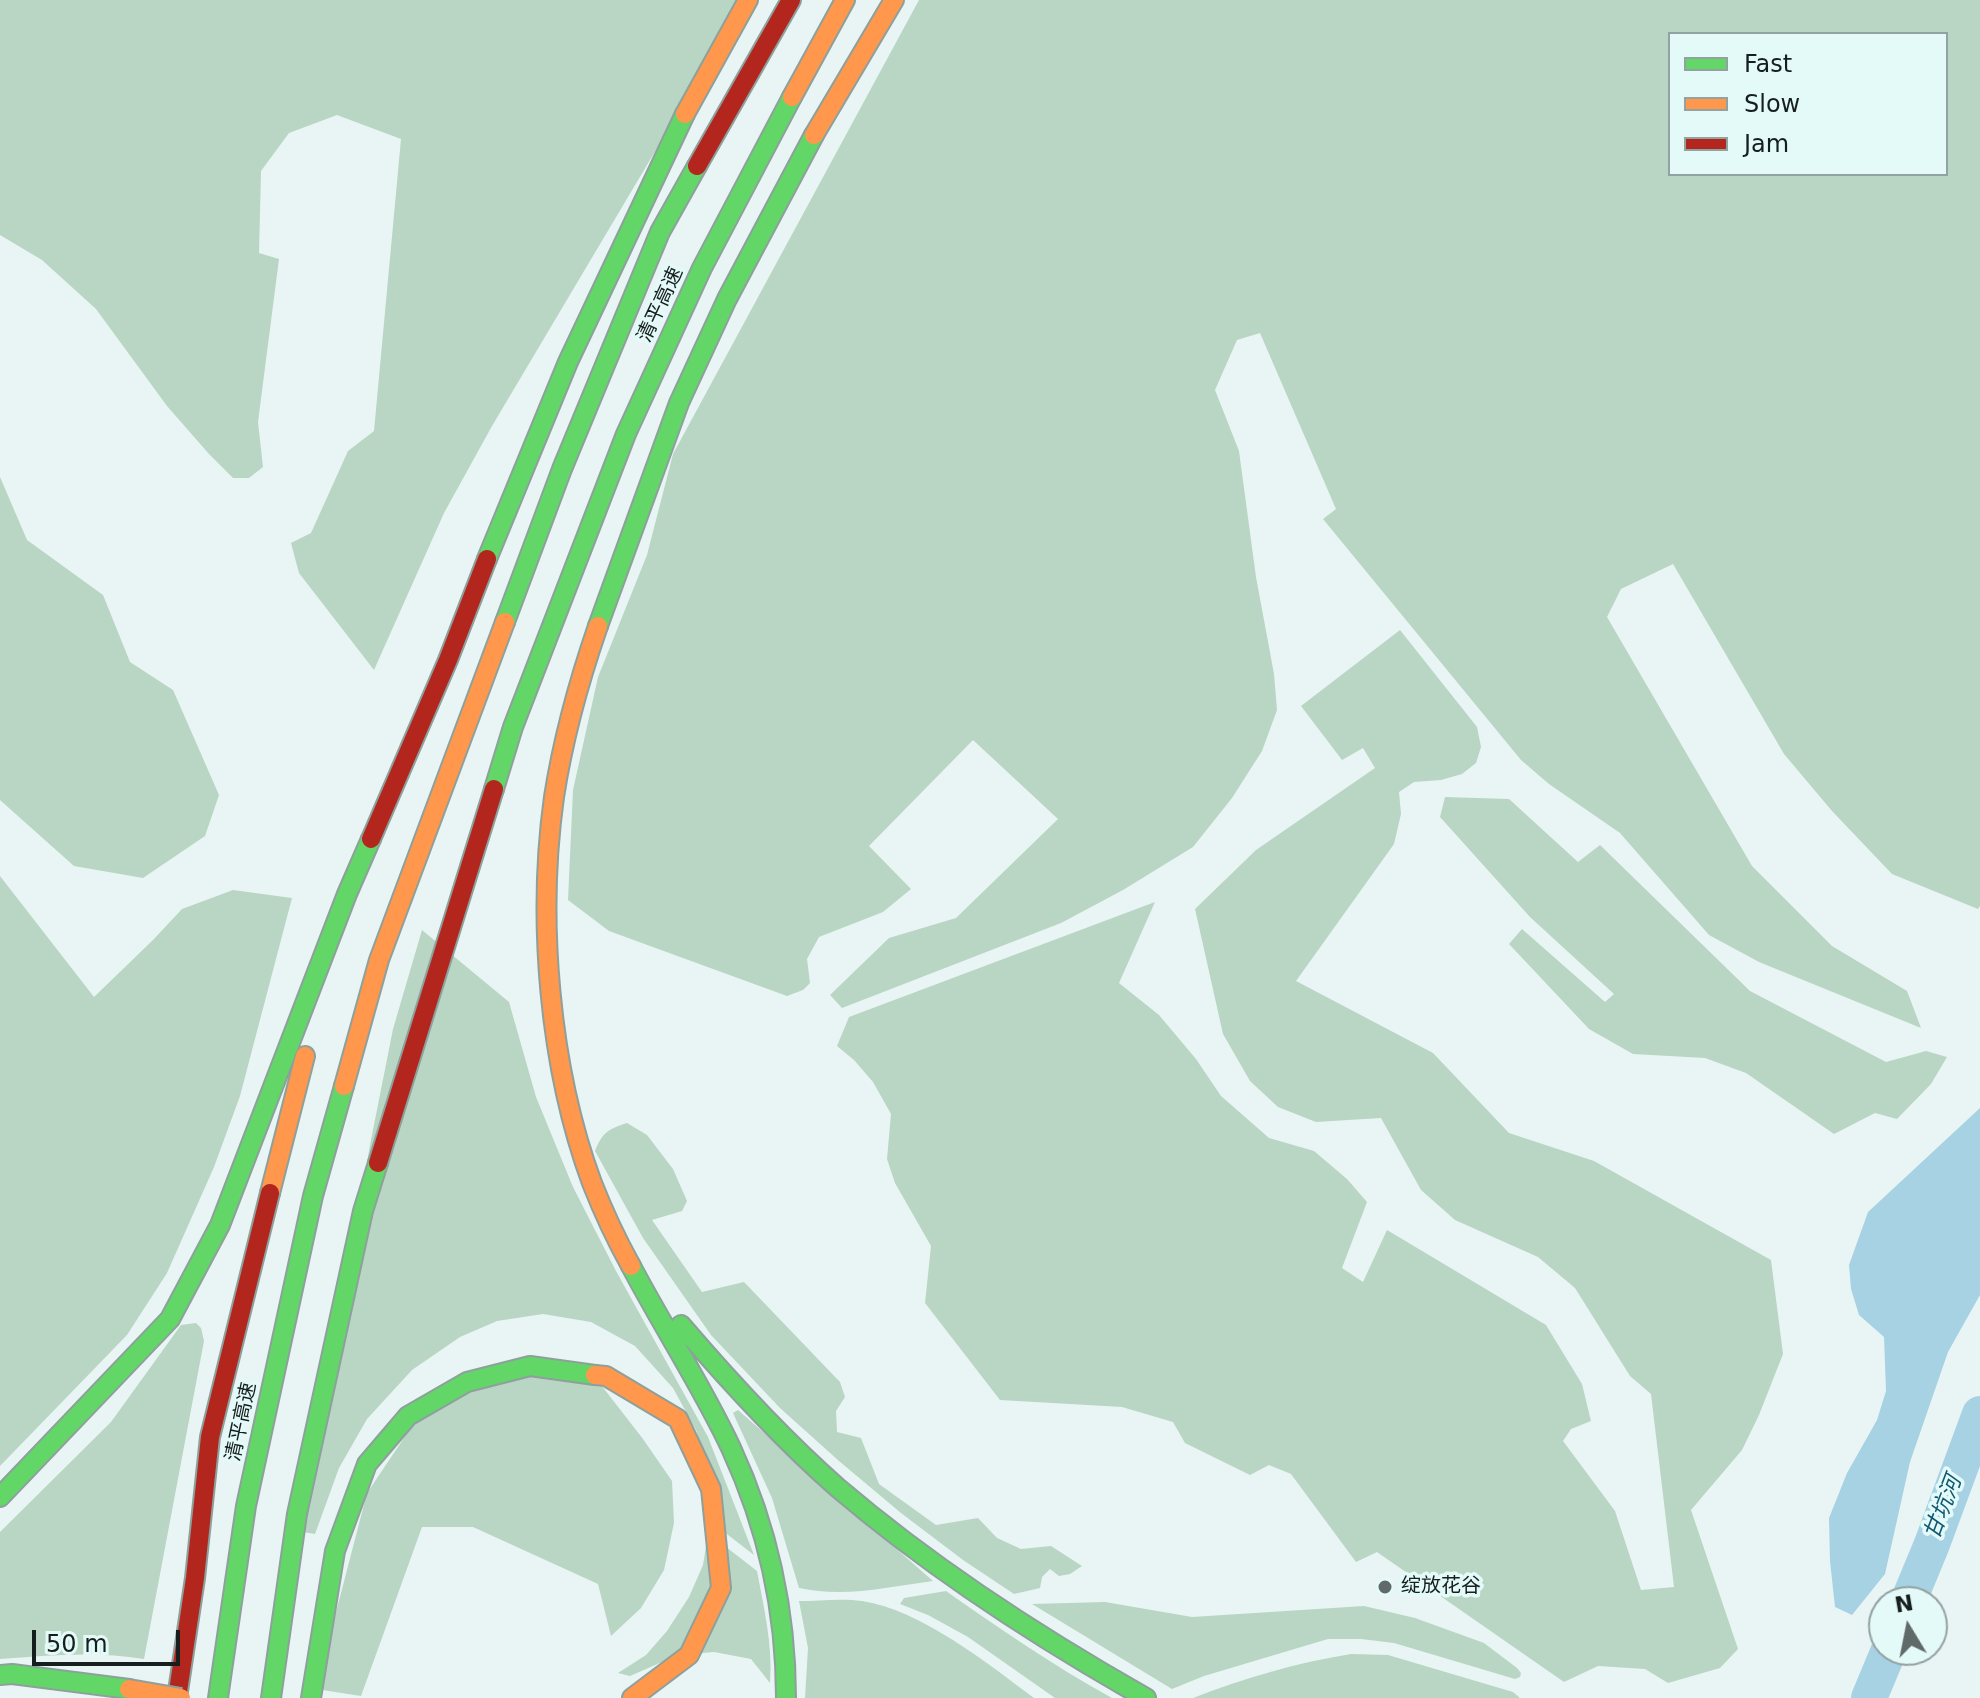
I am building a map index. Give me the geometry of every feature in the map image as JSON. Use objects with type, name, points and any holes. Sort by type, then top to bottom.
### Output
[{"type":"highway","points":[[0,1497],[170,1319],[220,1225],[347,894],[448,660],[568,362],[682,119],[748,0]]},
{"type":"highway","name":"清平高速","points":[[218,1698],[246,1506],[313,1196],[379,960],[562,469],[660,232],[791,0]]},
{"type":"highway","name":"清平高速","points":[[271,1698],[297,1514],[363,1211],[513,727],[626,434],[702,268],[845,0]]},
{"type":"highway","points":[[786,1698],[781,1612],[774,1570],[760,1520],[730,1446],[599,1199],[576,1134],[555,1024],[547,947],[547,886],[561,762],[577,697],[625,548],[676,409],[721,310],[782,191],[894,0]]},
{"type":"highway","points":[[0,1675],[129,1689],[179,1698],[210,1437],[347,894]]},
{"type":"highway","points":[[625,1252],[711,1361],[837,1486],[901,1538],[984,1597],[1049,1641],[1146,1698]]},
{"type":"highway","points":[[311,1698],[335,1551],[367,1464],[408,1416],[467,1382],[530,1366],[606,1376],[678,1419],[711,1489],[721,1588],[689,1655],[632,1698]]},
{"type":"green space","points":[[0,0],[745,0],[492,426],[444,513],[374,670],[299,573],[291,543],[311,533],[348,451],[374,431],[401,139],[337,115],[289,133],[261,171],[259,253],[279,259],[258,422],[263,467],[249,478],[233,478],[167,406],[96,309],[42,260],[0,235]]},
{"type":"green space","points":[[919,0],[1980,0],[1978,909],[1892,874],[1832,811],[1784,754],[1673,564],[1621,589],[1607,617],[1752,866],[1832,946],[1907,991],[1921,1028],[1759,962],[1709,935],[1620,833],[1549,784],[1521,760],[1323,519],[1336,509],[1260,333],[1237,340],[1215,390],[1239,451],[1256,577],[1274,674],[1277,710],[1262,751],[1232,798],[1193,847],[1123,890],[1061,923],[842,1008],[830,995],[889,938],[956,918],[1058,819],[973,740],[869,846],[911,889],[883,912],[819,937],[807,959],[810,983],[803,990],[787,996],[609,931],[568,900],[573,790],[598,677],[647,555],[673,454]]},
{"type":"green space","points":[[0,477],[27,540],[103,595],[130,662],[173,690],[219,795],[205,836],[143,878],[74,866],[0,800]]},
{"type":"green space","points":[[1400,630],[1477,727],[1481,747],[1476,763],[1462,774],[1441,780],[1414,782],[1399,792],[1401,814],[1394,844],[1296,981],[1433,1053],[1509,1133],[1594,1161],[1771,1260],[1783,1354],[1742,1450],[1691,1510],[1738,1649],[1720,1668],[1668,1683],[1645,1669],[1598,1666],[1564,1682],[1377,1552],[1356,1562],[1291,1474],[1269,1465],[1250,1475],[1185,1443],[1173,1422],[1122,1407],[1000,1400],[925,1303],[931,1246],[895,1183],[887,1159],[891,1114],[873,1082],[837,1046],[849,1017],[1155,902],[1119,983],[1159,1015],[1196,1059],[1221,1096],[1269,1138],[1314,1151],[1347,1179],[1367,1202],[1342,1268],[1363,1282],[1387,1230],[1546,1325],[1582,1384],[1591,1421],[1571,1429],[1563,1441],[1615,1511],[1641,1590],[1674,1587],[1651,1394],[1630,1376],[1575,1288],[1538,1257],[1455,1220],[1421,1190],[1381,1118],[1316,1122],[1278,1107],[1250,1081],[1223,1034],[1195,909],[1256,850],[1375,768],[1363,748],[1342,760],[1301,706]]},
{"type":"green space","points":[[1445,797],[1509,799],[1578,862],[1600,845],[1750,991],[1886,1062],[1926,1051],[1947,1057],[1931,1084],[1897,1119],[1875,1113],[1834,1134],[1746,1073],[1705,1058],[1633,1054],[1589,1029],[1509,944],[1522,929],[1605,1002],[1614,994],[1530,917],[1440,817]]},
{"type":"green space","points":[[0,876],[94,997],[182,909],[233,890],[292,898],[240,1096],[214,1167],[167,1273],[127,1335],[0,1466]]},
{"type":"green space","points":[[422,930],[509,1002],[536,1097],[573,1187],[708,1437],[754,1555],[710,1521],[697,1432],[673,1388],[635,1346],[591,1322],[543,1314],[497,1321],[460,1337],[412,1370],[367,1419],[339,1468],[315,1534],[303,1532],[370,1145],[393,1029]]},
{"type":"green space","points":[[627,1123],[647,1135],[673,1169],[687,1201],[682,1211],[652,1220],[702,1292],[744,1282],[840,1382],[845,1397],[836,1411],[837,1432],[861,1438],[879,1484],[936,1525],[978,1518],[997,1538],[1021,1549],[1051,1546],[1082,1566],[1070,1574],[1059,1576],[1050,1569],[1042,1577],[1040,1588],[1014,1594],[901,1513],[780,1408],[711,1335],[643,1238],[595,1151],[606,1132]]},
{"type":"green space","points":[[196,1323],[201,1328],[204,1341],[144,1659],[90,1654],[0,1659],[0,1532],[111,1422],[181,1325]]},
{"type":"green space","points":[[584,1363],[672,1481],[674,1523],[664,1570],[641,1608],[611,1636],[598,1584],[473,1527],[422,1527],[361,1696],[316,1689],[367,1493],[408,1432],[455,1383]]},
{"type":"green space","points":[[738,1410],[933,1581],[849,1592],[799,1588],[772,1498],[733,1413]]},
{"type":"green space","points":[[708,1533],[757,1571],[769,1641],[770,1683],[751,1659],[714,1652],[678,1655],[630,1676],[618,1673],[646,1655],[667,1631],[689,1597],[703,1565]]},
{"type":"green space","points":[[946,1591],[1028,1647],[1112,1698],[1055,1698],[968,1637],[900,1604],[904,1598]]},
{"type":"green space","points":[[799,1601],[862,1601],[907,1615],[952,1640],[1034,1698],[805,1698],[808,1648]]},
{"type":"green space","points":[[1105,1602],[1192,1617],[1364,1606],[1415,1618],[1484,1643],[1521,1673],[1515,1679],[1394,1643],[1328,1639],[1204,1676],[1172,1689],[1032,1604]]},
{"type":"green space","points":[[1351,1654],[1388,1655],[1513,1692],[1520,1698],[1193,1698],[1270,1672]]},
{"type":"water","points":[[1980,1108],[1980,1295],[1948,1352],[1910,1462],[1885,1574],[1875,1586],[1868,1586],[1868,1595],[1852,1615],[1835,1607],[1829,1518],[1847,1473],[1877,1420],[1886,1391],[1884,1337],[1859,1315],[1851,1289],[1849,1265],[1868,1212]]},
{"type":"waterway","name":"甘坑河","points":[[1915,1586],[1980,1414]]},
{"type":"waterway","name":"甘坑河","points":[[1869,1698],[1882,1666]]},
{"type":"traffic: fast","points":[[494,789],[513,727],[626,434],[702,268],[792,97]]},
{"type":"traffic: fast","points":[[487,559],[568,362],[685,114]]},
{"type":"traffic: fast","points":[[598,626],[679,403],[727,299],[814,135]]},
{"type":"traffic: fast","points":[[505,622],[562,469],[660,232],[697,166]]},
{"type":"traffic: fast","points":[[0,1497],[170,1319],[220,1225],[371,839]]},
{"type":"traffic: fast","points":[[218,1698],[246,1506],[313,1196],[344,1086]]},
{"type":"traffic: fast","points":[[271,1698],[297,1514],[363,1211],[378,1163]]},
{"type":"traffic: fast","points":[[631,1266],[720,1425],[744,1478],[772,1570],[783,1633],[786,1698]]},
{"type":"traffic: fast","points":[[681,1325],[776,1430],[874,1518],[987,1600],[1146,1698]]},
{"type":"traffic: fast","points":[[311,1698],[335,1551],[367,1464],[408,1416],[467,1382],[530,1366],[595,1375]]},
{"type":"traffic: fast","points":[[0,1675],[129,1689]]},
{"type":"traffic: slow","points":[[685,114],[748,0]]},
{"type":"traffic: slow","points":[[792,97],[845,0]]},
{"type":"traffic: slow","points":[[814,135],[894,0]]},
{"type":"traffic: slow","points":[[344,1086],[379,960],[505,622]]},
{"type":"traffic: slow","points":[[598,626],[572,710],[554,797],[549,844],[547,942],[557,1042],[577,1138],[596,1193],[631,1266]]},
{"type":"traffic: slow","points":[[270,1193],[305,1056]]},
{"type":"traffic: slow","points":[[595,1375],[606,1376],[678,1419],[711,1489],[721,1588],[689,1655],[632,1698]]},
{"type":"traffic: slow","points":[[129,1689],[181,1698]]},
{"type":"traffic: jam","points":[[697,166],[791,0]]},
{"type":"traffic: jam","points":[[371,839],[448,660],[487,559]]},
{"type":"traffic: jam","points":[[378,1163],[494,789]]},
{"type":"traffic: jam","points":[[177,1698],[195,1578],[210,1437],[270,1193]]},
{"type":"place","name":"绽放花谷","points":[[1385,1587]]}]
